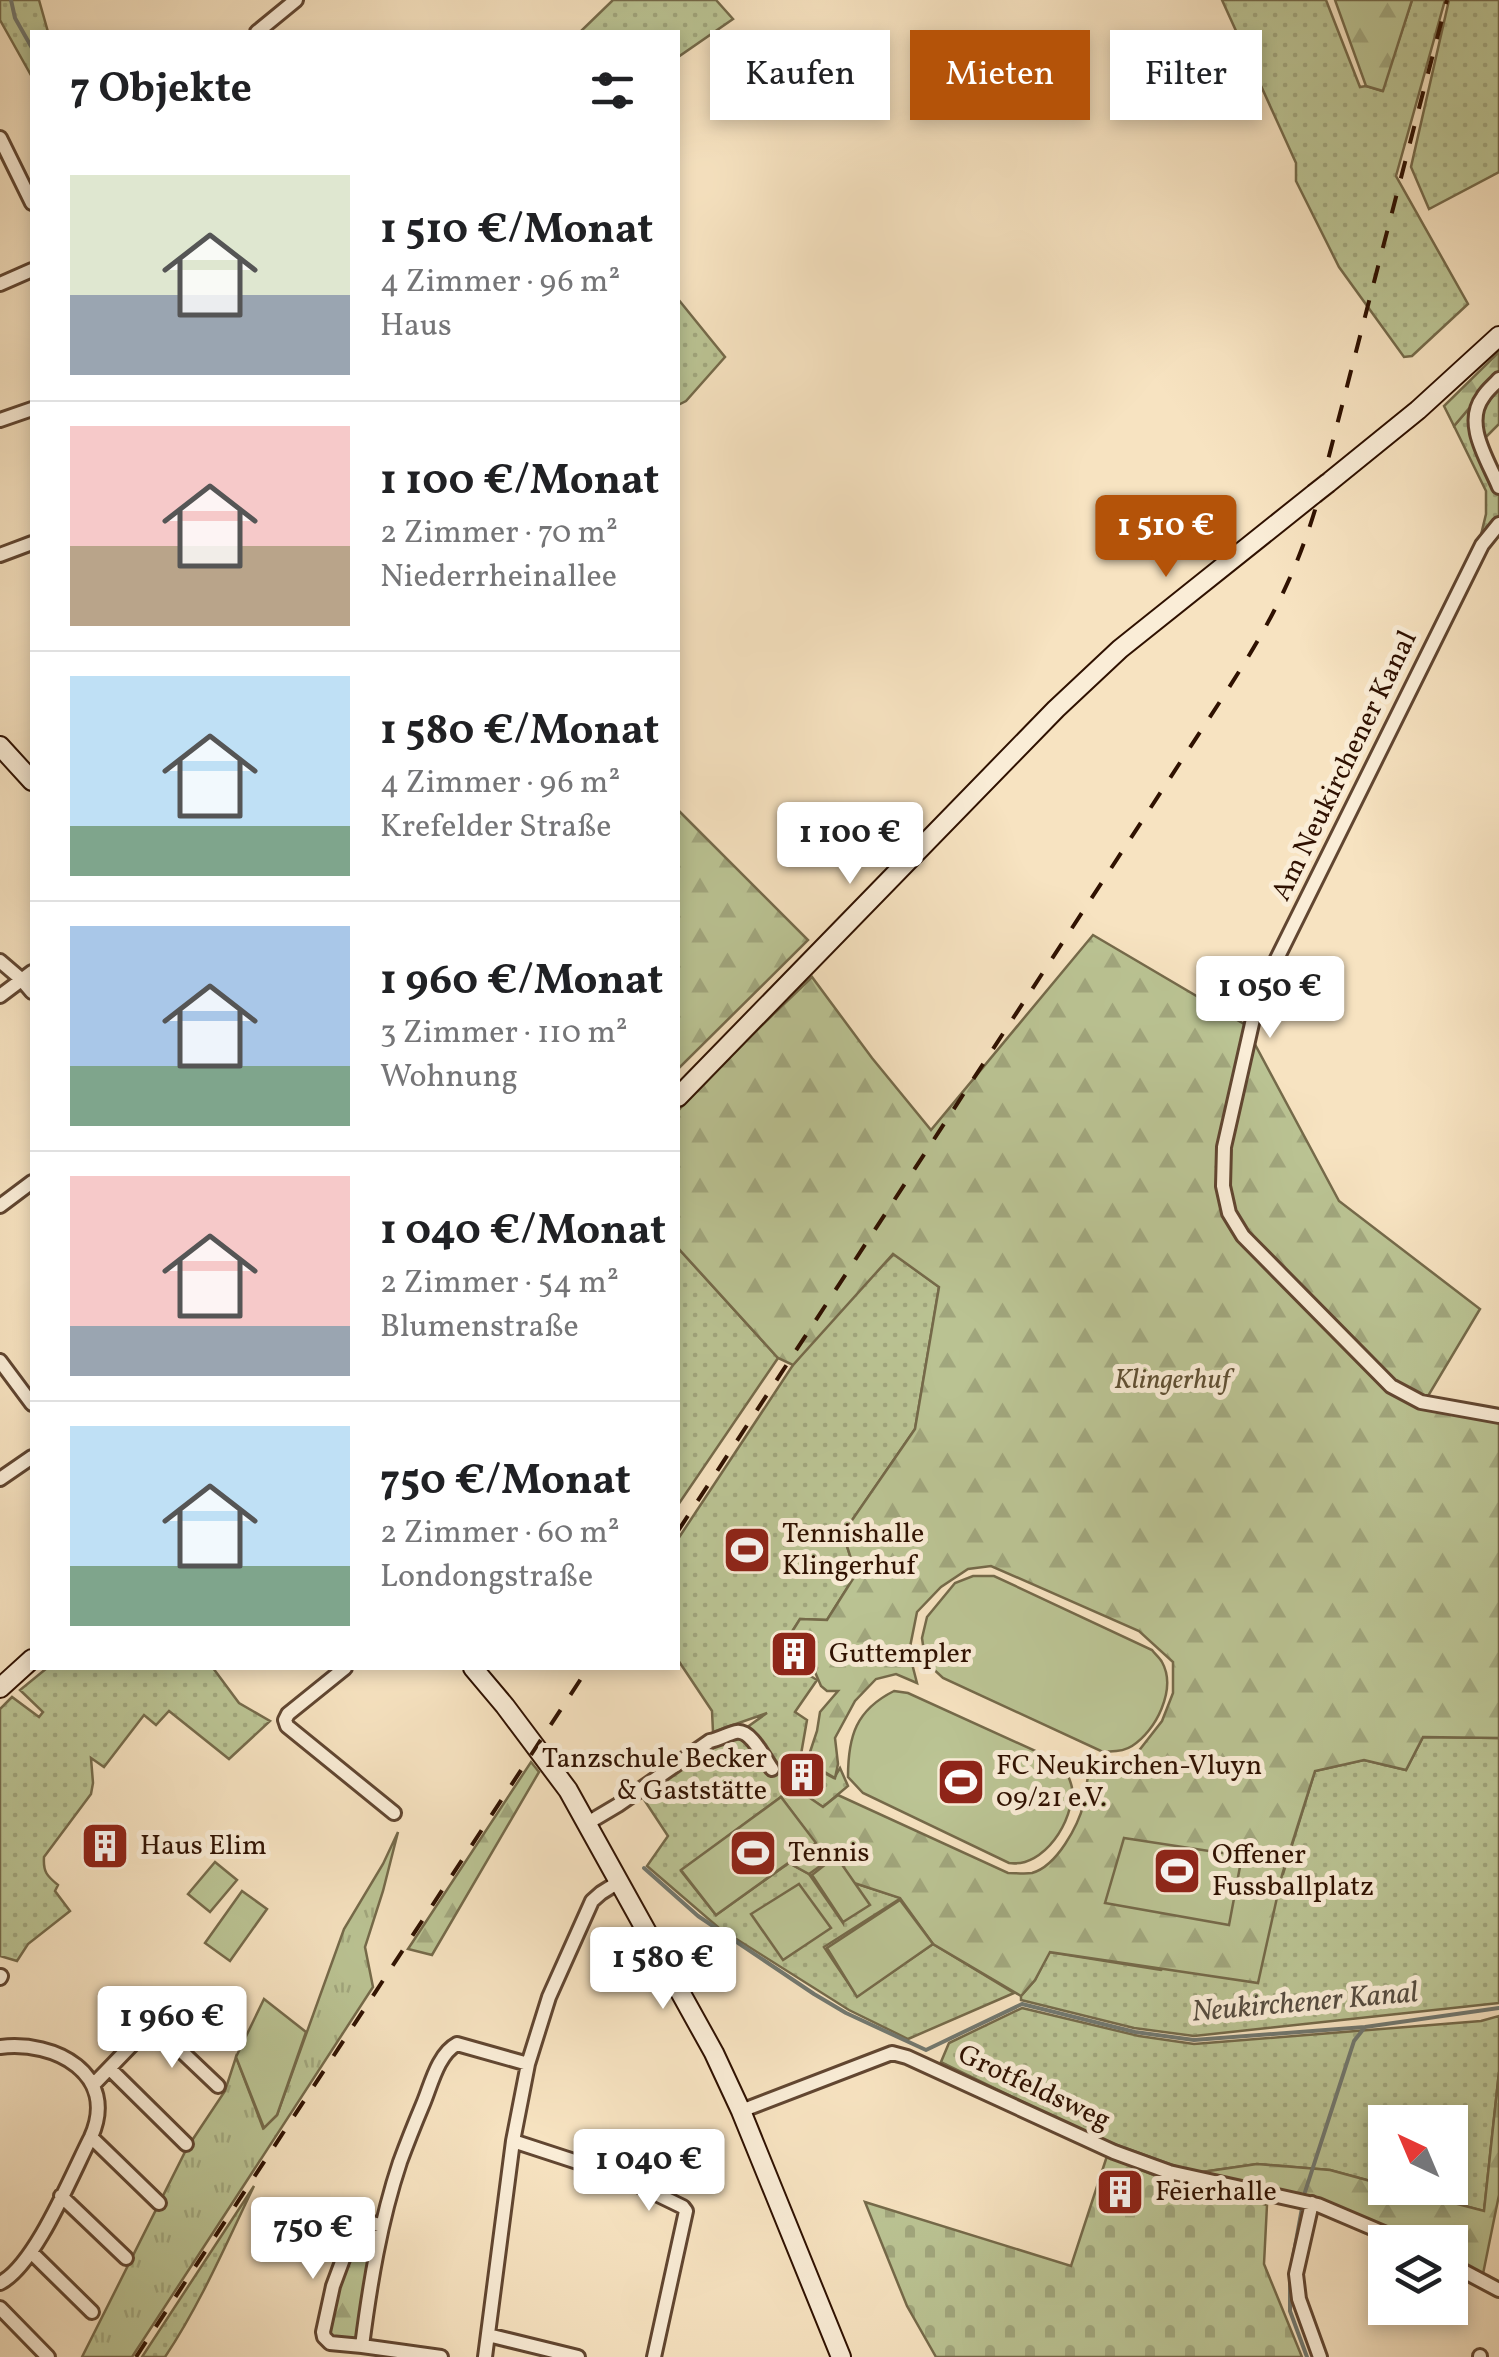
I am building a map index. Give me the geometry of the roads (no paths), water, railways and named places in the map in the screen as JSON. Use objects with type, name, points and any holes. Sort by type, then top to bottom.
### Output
[{"type":"main road","points":[[680,1095],[1056,709],[1120,649],[1418,410],[1499,336]]},
{"type":"main road","points":[[0,746],[30,779]]},
{"type":"main road","points":[[0,1688],[30,1661]]},
{"type":"main road","points":[[476,1670],[568,1790],[714,2053],[741,2110],[840,2357]]},
{"type":"street","points":[[259,30],[296,0]]},
{"type":"street","points":[[0,138],[4,156],[30,199]]},
{"type":"street","points":[[0,284],[30,271]]},
{"type":"street","points":[[1499,379],[1481,399],[1475,428],[1499,487]]},
{"type":"street","points":[[0,420],[30,410]]},
{"type":"street","name":"Am Neukirchener Kanal","points":[[1499,524],[1482,546],[1258,997],[1224,1147],[1223,1186],[1229,1213],[1243,1236],[1391,1386],[1421,1402],[1499,1416]]},
{"type":"street","points":[[0,555],[30,545]]},
{"type":"street","points":[[0,996],[27,976],[3,963]]},
{"type":"street","points":[[0,1206],[30,1184]]},
{"type":"street","points":[[0,1361],[30,1401]]},
{"type":"street","points":[[0,1480],[30,1458]]},
{"type":"street","points":[[343,1670],[288,1714],[288,1726],[394,1813]]},
{"type":"street","points":[[586,1824],[710,1740],[738,1731],[749,1737],[772,1769]]},
{"type":"street","points":[[485,2357],[513,2142],[528,2064],[548,1997],[592,1902],[617,1882]]},
{"type":"street","points":[[94,2084],[149,2027],[218,2086]]},
{"type":"street","points":[[0,2047],[22,2044],[70,2061],[94,2084],[100,2106],[91,2137],[32,2253],[16,2273],[0,2283]]},
{"type":"street","points":[[362,2346],[370,2280],[400,2163],[430,2086],[450,2048],[458,2044],[528,2064]]},
{"type":"street","name":"Grotfeldsweg","points":[[741,2110],[892,2053],[1114,2152],[1170,2172],[1312,2204],[1368,2227]]},
{"type":"street","points":[[110,2068],[186,2144]]},
{"type":"street","points":[[91,2137],[159,2204]]},
{"type":"street","points":[[513,2142],[617,2175],[686,2211],[654,2357]]},
{"type":"street","points":[[61,2196],[126,2258]]},
{"type":"street","points":[[1312,2204],[1296,2274],[1299,2299],[1320,2357]]},
{"type":"street","points":[[382,2226],[366,2221],[355,2227],[333,2286],[324,2337],[330,2343],[441,2357]]},
{"type":"street","points":[[32,2253],[92,2312]]},
{"type":"street","points":[[1468,2274],[1499,2290]]},
{"type":"street","points":[[0,2308],[48,2357]]},
{"type":"street","points":[[488,2335],[578,2357]]},
{"type":"waterway","points":[[11,0],[15,18],[30,44]]},
{"type":"waterway","name":"Neukirchener Kanal","points":[[644,1868],[698,1916],[814,1994],[926,2050],[1022,2004],[1135,2032],[1194,2040],[1365,2027],[1499,2008]]},
{"type":"waterway","points":[[1305,2192],[1354,2041],[1365,2027]]},
{"type":"waterway","points":[[1302,2208],[1290,2274],[1290,2311],[1307,2357]]},
{"type":"railway","points":[[680,1528],[1221,700],[1275,609],[1315,510],[1447,0]]},
{"type":"railway","points":[[136,2357],[587,1670]]},
{"type":"place","name":"Tennishalle Klingerhuf","points":[[747,1550]]},
{"type":"place","name":"Guttempler","points":[[794,1654]]},
{"type":"place","name":"Tanzschule Becker & Gaststätte","points":[[802,1775]]},
{"type":"place","name":"FC Neukirchen-Vluyn 09/21 e.V.","points":[[961,1782]]},
{"type":"place","name":"Haus Elim","points":[[105,1846]]},
{"type":"place","name":"Tennis","points":[[753,1853]]},
{"type":"place","name":"Offener Fussballplatz","points":[[1177,1871]]},
{"type":"place","name":"Feierhalle","points":[[1120,2192]]},
{"type":"park label","name":"Klingerhuf","points":[[1172,1380]]}]
